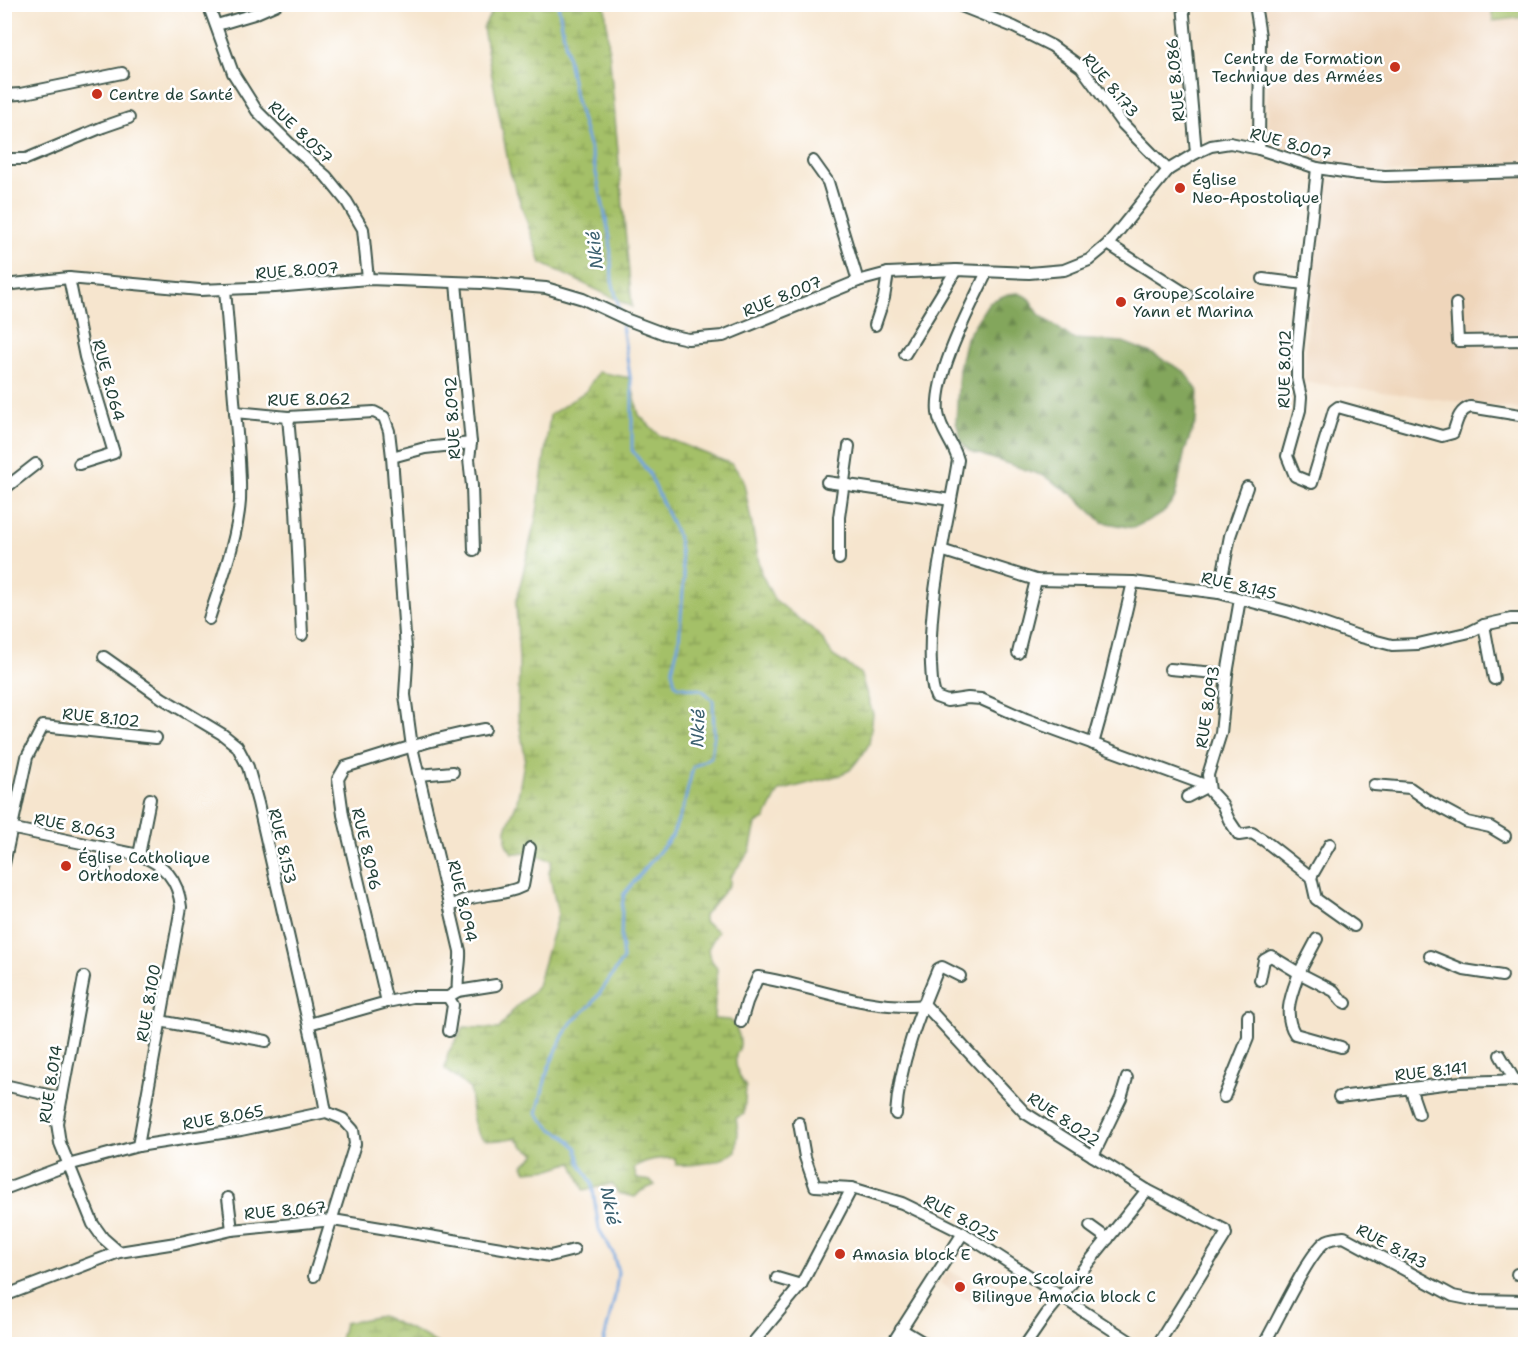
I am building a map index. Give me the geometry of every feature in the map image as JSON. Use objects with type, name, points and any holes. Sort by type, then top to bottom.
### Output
[{"type":"street","name":"RUE 8.057","points":[[208,4],[233,73],[257,111],[302,156],[326,176],[347,202],[363,229],[368,279]]},
{"type":"street","points":[[217,25],[254,14],[277,4]]},
{"type":"street","name":"RUE 8.173","points":[[956,4],[1043,41],[1081,67],[1121,122],[1168,170]]},
{"type":"street","name":"RUE 8.086","points":[[1184,4],[1196,153]]},
{"type":"street","points":[[1255,4],[1260,36],[1259,149]]},
{"type":"street","points":[[4,95],[20,94],[122,74]]},
{"type":"street","points":[[4,159],[26,159],[129,118]]},
{"type":"street","name":"RUE 8.007","points":[[4,285],[69,278],[200,290],[368,279],[546,288],[604,307],[628,320],[665,334],[688,339],[723,336],[858,281],[888,273],[956,270],[1029,273],[1064,270],[1089,260],[1107,244],[1168,170],[1211,146],[1230,143],[1259,149],[1317,168],[1385,176],[1526,172]]},
{"type":"street","points":[[813,161],[832,191],[858,281]]},
{"type":"street","name":"RUE 8.012","points":[[1317,168],[1297,352],[1300,410],[1287,456],[1295,476],[1312,483],[1334,410],[1338,407],[1443,436],[1453,434],[1460,414],[1464,409],[1470,407],[1526,416]]},
{"type":"street","points":[[1107,244],[1188,295]]},
{"type":"street","points":[[905,354],[956,270]]},
{"type":"street","points":[[987,272],[950,352],[940,390],[938,412],[958,460],[941,550],[930,637],[932,689],[936,697],[947,701],[981,699],[999,709],[1208,786],[1222,804],[1235,831],[1239,834],[1252,833],[1265,841],[1311,878],[1316,899],[1354,926]]},
{"type":"street","points":[[875,325],[884,298],[888,273]]},
{"type":"street","name":"RUE 8.064","points":[[69,278],[86,357],[114,453],[79,464]]},
{"type":"street","points":[[1263,279],[1304,284]]},
{"type":"street","name":"RUE 8.092","points":[[456,283],[471,443],[469,459],[474,550]]},
{"type":"street","points":[[209,619],[234,534],[240,503],[236,412],[225,289]]},
{"type":"street","points":[[1456,304],[1458,341],[1526,340]]},
{"type":"street","name":"RUE 8.062","points":[[236,412],[288,417],[374,412],[384,417],[389,431],[392,457]]},
{"type":"street","points":[[288,417],[302,635]]},
{"type":"street","points":[[392,457],[425,448],[471,443]]},
{"type":"street","points":[[839,558],[839,517],[849,446]]},
{"type":"street","name":"RUE 8.094","points":[[392,457],[407,663],[405,695],[412,747],[460,951],[449,1031]]},
{"type":"street","points":[[4,489],[36,464]]},
{"type":"street","points":[[827,482],[951,500]]},
{"type":"street","points":[[1219,593],[1230,536],[1247,487]]},
{"type":"street","name":"RUE 8.145","points":[[941,550],[1036,580],[1132,582],[1219,593],[1290,612],[1361,637],[1392,645],[1418,644],[1470,632],[1484,625],[1511,619],[1526,619]]},
{"type":"street","points":[[1018,653],[1036,580]]},
{"type":"street","points":[[1093,744],[1132,582]]},
{"type":"street","name":"RUE 8.093","points":[[1208,786],[1208,775],[1221,733],[1227,674],[1240,599]]},
{"type":"street","points":[[1484,625],[1494,679]]},
{"type":"street","name":"RUE 8.153","points":[[104,657],[162,698],[222,734],[237,746],[248,767],[309,1024],[326,1112]]},
{"type":"street","points":[[1170,669],[1227,674]]},
{"type":"street","name":"RUE 8.102","points":[[8,828],[27,757],[43,726],[156,738]]},
{"type":"street","name":"RUE 8.096","points":[[387,1002],[343,815],[338,779],[345,767],[453,734],[485,729]]},
{"type":"street","points":[[419,775],[453,772]]},
{"type":"street","points":[[1374,785],[1410,788],[1467,822],[1490,826],[1505,836]]},
{"type":"street","points":[[1187,797],[1208,786]]},
{"type":"street","points":[[139,855],[150,799]]},
{"type":"street","points":[[4,864],[8,828]]},
{"type":"street","name":"RUE 8.063","points":[[8,828],[139,855],[165,870]]},
{"type":"street","points":[[1311,878],[1330,844]]},
{"type":"street","points":[[104,875],[109,848]]},
{"type":"street","points":[[450,908],[472,897],[512,892],[523,886],[530,848]]},
{"type":"street","name":"RUE 8.100","points":[[138,1146],[181,907],[179,890],[165,870]]},
{"type":"street","points":[[1317,939],[1299,973],[1288,1007],[1293,1031],[1298,1035],[1341,1047]]},
{"type":"street","points":[[1260,980],[1264,960],[1271,956],[1334,991],[1346,1003]]},
{"type":"street","points":[[1430,956],[1464,970],[1502,976]]},
{"type":"street","points":[[896,1114],[903,1067],[938,969],[942,967],[960,976]]},
{"type":"street","name":"RUE 8.014","points":[[84,977],[62,1096],[58,1133],[68,1165],[93,1224],[103,1238],[119,1252]]},
{"type":"street","points":[[741,1022],[755,980],[759,977],[864,1002],[894,1007],[925,1005]]},
{"type":"street","points":[[309,1024],[387,1002],[412,997],[453,994],[496,985]]},
{"type":"street","name":"RUE 8.022","points":[[925,1005],[1017,1107],[1059,1136],[1147,1190],[1226,1232],[1158,1344]]},
{"type":"street","points":[[1224,1097],[1248,1038],[1248,1016]]},
{"type":"street","points":[[160,1021],[266,1041]]},
{"type":"street","points":[[1500,1055],[1520,1080]]},
{"type":"street","points":[[1093,1156],[1121,1098],[1127,1078]]},
{"type":"street","name":"RUE 8.141","points":[[1339,1097],[1460,1082],[1520,1080]]},
{"type":"street","points":[[4,1085],[57,1097],[62,1096]]},
{"type":"street","points":[[1410,1088],[1419,1114]]},
{"type":"street","points":[[314,1276],[333,1220],[354,1144],[353,1130],[343,1119],[326,1112]]},
{"type":"street","name":"RUE 8.065","points":[[4,1189],[68,1165],[138,1146],[241,1130],[326,1112]]},
{"type":"street","name":"RUE 8.025","points":[[799,1123],[813,1185],[852,1188],[902,1203],[963,1233],[1134,1344]]},
{"type":"street","points":[[752,1344],[801,1285],[852,1188]]},
{"type":"street","points":[[1026,1344],[1147,1190]]},
{"type":"street","points":[[228,1198],[232,1230]]},
{"type":"street","name":"RUE 8.067","points":[[4,1296],[119,1252],[232,1230],[333,1220],[543,1255],[555,1255],[574,1250]]},
{"type":"street","points":[[1090,1226],[1108,1239]]},
{"type":"street","points":[[892,1344],[963,1233]]},
{"type":"street","name":"RUE 8.143","points":[[1264,1344],[1310,1261],[1326,1242],[1336,1238],[1344,1237],[1453,1296],[1473,1300],[1526,1301]]},
{"type":"street","points":[[777,1278],[801,1285]]},
{"type":"street","points":[[901,1329],[926,1344]]},
{"type":"shaded area","name":"Centre de Formation Technique des Armées","points":[[1259,5],[1525,5],[1525,167],[1379,173],[1317,163],[1269,141],[1264,37]]},
{"type":"shaded area","points":[[1525,177],[1525,410],[1303,382],[1320,179],[1376,182],[1500,181]]},
{"type":"shaded area","name":"Groupe Scolaire Bilingue Amacia block C","points":[[998,1265],[1010,1273],[984,1311],[940,1283],[949,1270],[980,1290]]},
{"type":"green space","points":[[495,5],[605,5],[632,307],[541,263],[510,172],[483,28]]},
{"type":"green space","points":[[1491,5],[1525,5],[1525,17],[1493,21]]},
{"type":"green space","points":[[1018,293],[1028,297],[1039,314],[1073,339],[1123,342],[1151,353],[1184,371],[1198,391],[1196,421],[1185,450],[1175,498],[1162,514],[1133,528],[1102,522],[1072,494],[1044,476],[970,451],[962,443],[956,422],[959,369],[966,338],[989,302],[1008,294]]},
{"type":"green space","points":[[598,372],[630,378],[639,415],[659,435],[732,464],[743,478],[761,573],[774,599],[821,637],[833,656],[860,673],[873,714],[869,744],[850,770],[840,775],[779,791],[765,819],[756,824],[750,851],[730,877],[730,884],[704,915],[704,922],[718,931],[708,949],[710,958],[717,968],[714,1019],[730,1020],[740,1039],[736,1064],[746,1087],[744,1114],[736,1118],[738,1132],[736,1151],[716,1161],[691,1165],[676,1165],[675,1158],[644,1162],[634,1168],[637,1179],[651,1181],[655,1185],[641,1191],[635,1197],[618,1193],[612,1184],[584,1190],[572,1162],[551,1169],[526,1171],[523,1166],[535,1153],[524,1147],[516,1138],[487,1140],[481,1137],[473,1118],[470,1089],[445,1069],[448,1053],[464,1027],[499,1029],[514,1009],[533,992],[537,986],[558,914],[549,873],[552,860],[526,853],[512,853],[506,844],[506,829],[517,802],[525,757],[518,716],[519,661],[516,603],[537,513],[550,415],[586,391]]},
{"type":"green space","points":[[381,1316],[438,1344],[339,1344],[344,1323]]},
{"type":"waterway","name":"Nkié","points":[[558,4],[575,97],[593,159],[610,238],[612,280],[620,313]]},
{"type":"waterway","name":"Nkié","points":[[603,1344],[615,1296],[618,1272],[613,1253],[599,1229],[592,1183],[580,1163],[577,1148],[565,1136],[550,1128],[537,1113],[548,1069],[563,1036],[572,1022],[591,1005],[623,959],[621,941],[624,894],[672,836],[684,805],[693,767],[711,757],[714,735],[713,700],[702,690],[678,686],[672,671],[679,642],[684,578],[678,537],[649,473],[632,450],[632,389],[621,319]]},
{"type":"place","name":"Centre de Formation Technique des Armées","points":[[1395,67]]},
{"type":"place","name":"Centre de Santé","points":[[97,94]]},
{"type":"place","name":"Église Neo-Apostolique","points":[[1180,188]]},
{"type":"place","name":"Groupe Scolaire Yann et Marina","points":[[1121,302]]},
{"type":"place","name":"Église Catholique Orthodoxe","points":[[66,866]]},
{"type":"place","name":"Amasia block E","points":[[840,1254]]},
{"type":"place","name":"Groupe Scolaire Bilingue Amacia block C","points":[[960,1287]]}]
